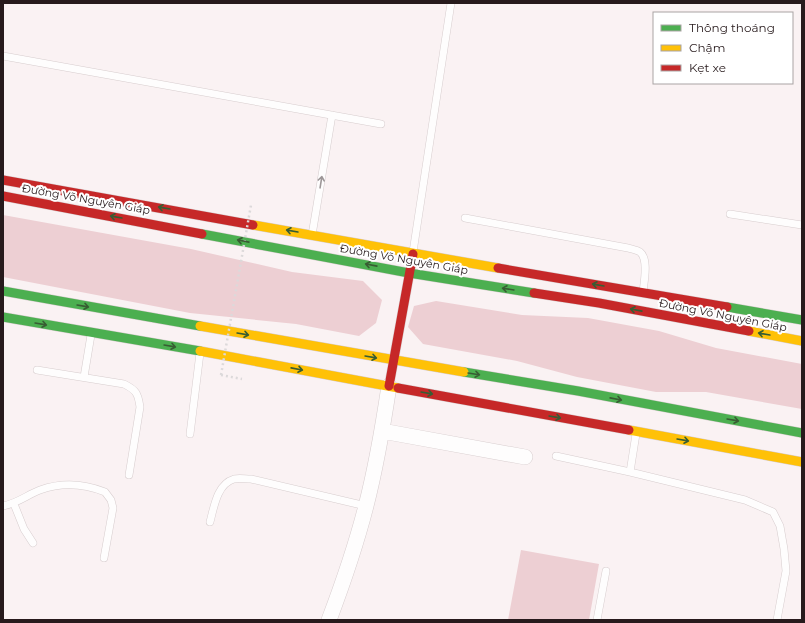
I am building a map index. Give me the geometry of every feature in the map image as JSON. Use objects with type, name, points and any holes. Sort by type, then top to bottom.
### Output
[{"type":"main road","name":"Đường Võ Nguyên Giáp","points":[[3,180],[413,254],[802,320]]},
{"type":"main road","name":"Đường Võ Nguyên Giáp","points":[[3,196],[409,273],[599,304],[802,341]]},
{"type":"main road","points":[[389,386],[413,254]]},
{"type":"main road","points":[[5,294],[578,392],[802,433]]},
{"type":"main road","points":[[3,314],[91,332],[802,462]]},
{"type":"street","points":[[329,620],[344,581],[366,506],[382,431],[389,386]]},
{"type":"street","points":[[382,431],[524,457]]},
{"type":"lane","points":[[413,254],[451,3]]},
{"type":"lane","points":[[3,56],[382,124]]},
{"type":"lane","points":[[312,235],[332,115]]},
{"type":"lane","points":[[730,214],[802,225]]},
{"type":"lane","points":[[465,218],[628,248],[640,252],[644,259],[646,270],[643,293]]},
{"type":"lane","points":[[84,377],[91,332]]},
{"type":"lane","points":[[190,434],[200,351]]},
{"type":"lane","points":[[37,370],[124,384],[133,389],[138,396],[140,407],[129,475]]},
{"type":"lane","points":[[630,472],[637,432]]},
{"type":"lane","points":[[556,456],[745,500],[773,512],[780,526],[786,571],[778,620]]},
{"type":"lane","points":[[210,522],[216,500],[226,483],[236,479],[250,479],[366,506]]},
{"type":"lane","points":[[3,506],[14,504],[40,490],[62,485],[72,484],[106,492],[112,500],[113,508],[104,558]]},
{"type":"lane","points":[[14,504],[24,529],[33,543]]},
{"type":"lane","points":[[596,620],[606,571]]},
{"type":"path","points":[[249,380],[221,375],[251,205]]},
{"type":"shaded area","points":[[3,215],[191,249],[292,272],[363,281],[382,300],[376,323],[359,336],[296,324],[190,313],[3,277]]},
{"type":"shaded area","points":[[436,301],[522,315],[588,318],[659,331],[716,348],[802,364],[802,409],[706,392],[656,392],[577,377],[517,361],[423,344],[408,327],[414,306]]},
{"type":"shaded area","points":[[521,550],[599,564],[589,620],[508,620]]},
{"type":"traffic: fast","points":[[202,234],[409,273],[534,293]]},
{"type":"traffic: fast","points":[[3,291],[200,326]]},
{"type":"traffic: fast","points":[[727,307],[802,320]]},
{"type":"traffic: fast","points":[[3,317],[200,351]]},
{"type":"traffic: fast","points":[[464,372],[578,391],[802,433]]},
{"type":"traffic: slow","points":[[253,225],[498,268]]},
{"type":"traffic: slow","points":[[200,326],[464,372]]},
{"type":"traffic: slow","points":[[749,331],[802,341]]},
{"type":"traffic: slow","points":[[200,351],[398,388]]},
{"type":"traffic: slow","points":[[629,430],[802,462]]},
{"type":"traffic: jam","points":[[3,180],[253,225]]},
{"type":"traffic: jam","points":[[3,196],[202,234]]},
{"type":"traffic: jam","points":[[389,386],[413,254]]},
{"type":"traffic: jam","points":[[498,268],[727,307]]},
{"type":"traffic: jam","points":[[534,293],[599,303],[749,331]]},
{"type":"traffic: jam","points":[[398,388],[629,430]]}]
